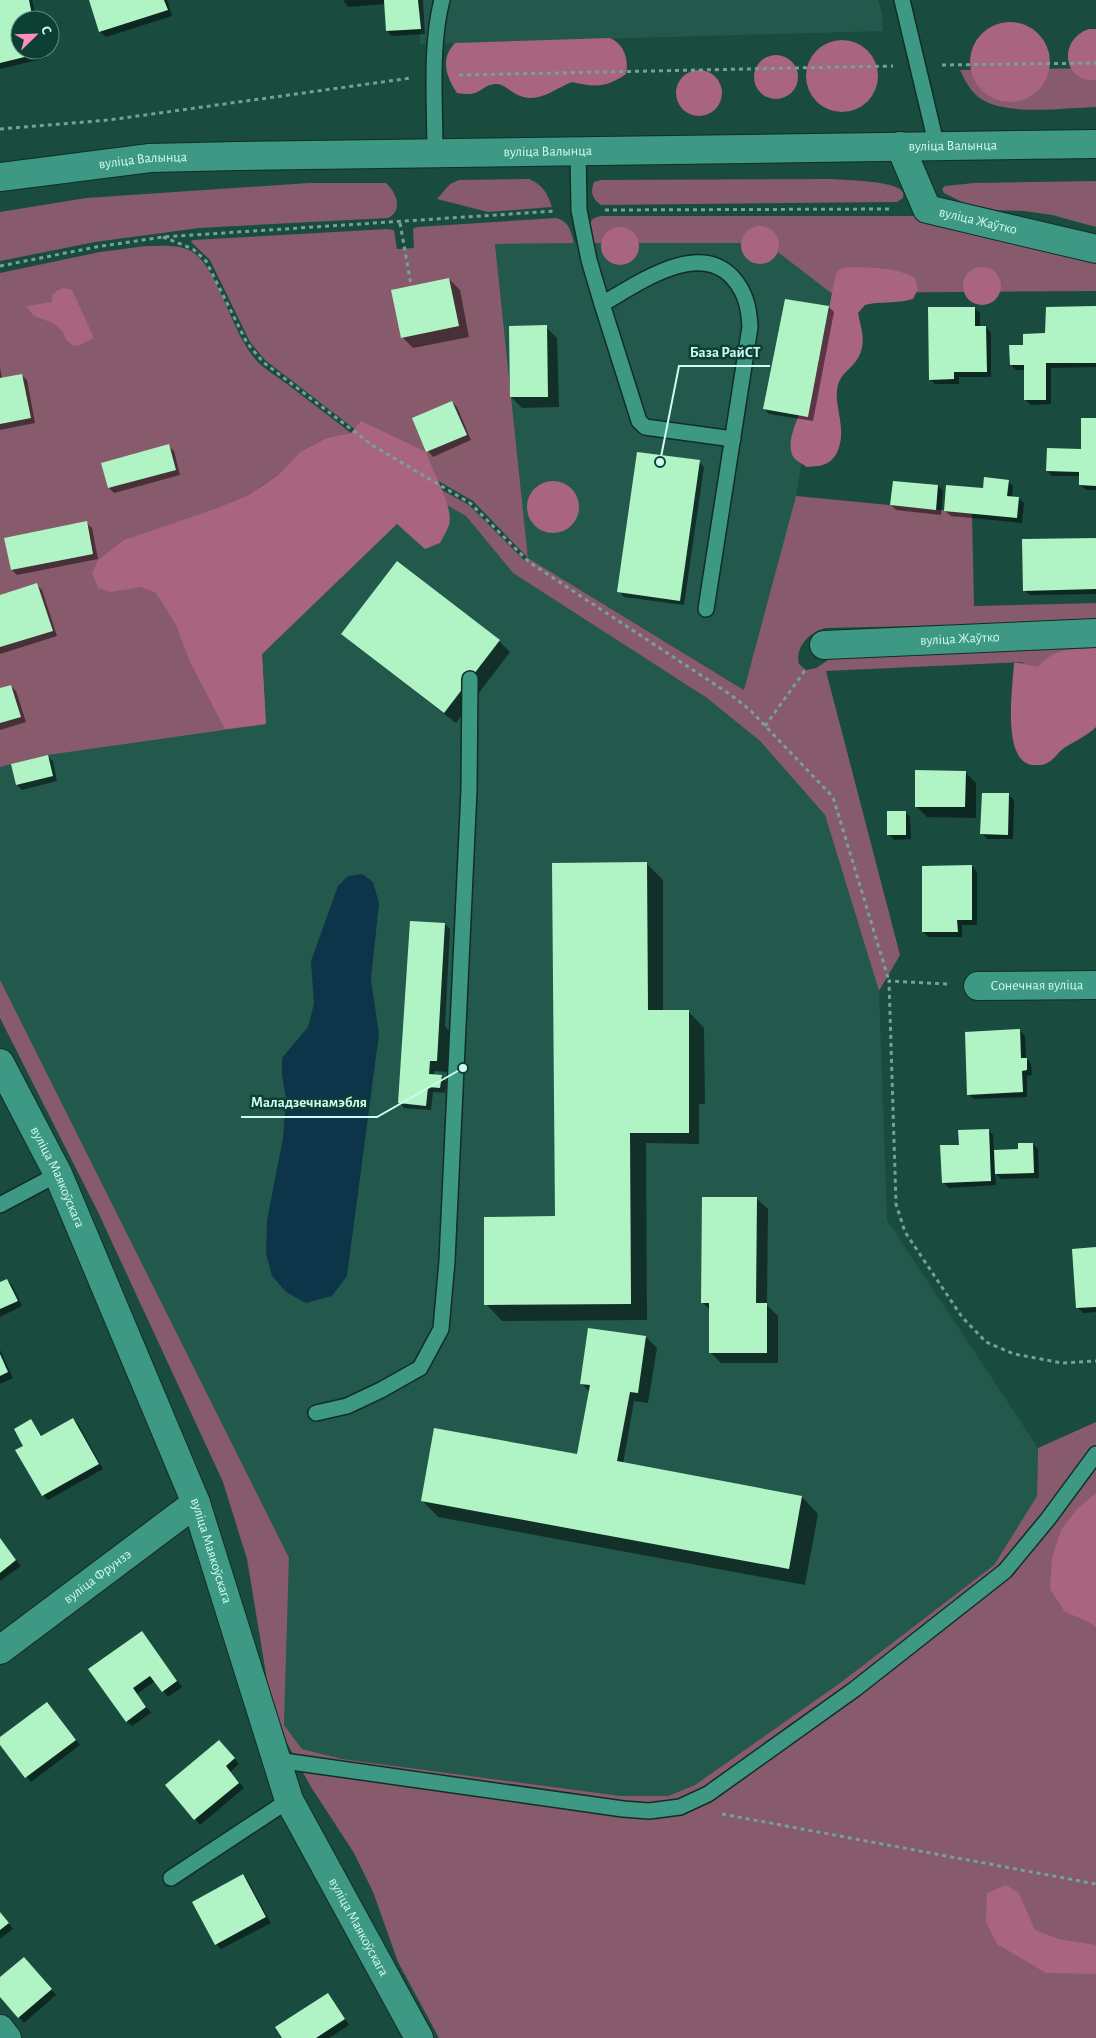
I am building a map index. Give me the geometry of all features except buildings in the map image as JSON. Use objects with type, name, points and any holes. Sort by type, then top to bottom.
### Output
[{"type":"street","name":"вуліца Валынца","points":[[0,177],[150,158],[1096,144]]},
{"type":"street","name":"вуліца Жаўтко","points":[[900,146],[927,209],[1096,249]]},
{"type":"street","name":"вуліца Жаўтко","points":[[824,645],[1096,633]]},
{"type":"street","name":"Сонечная вуліца","points":[[978,986],[1096,985]]},
{"type":"street","name":"вуліца Маякоўскага","points":[[4,1080],[58,1174],[196,1503],[289,1800],[419,2038]]},
{"type":"street","name":"вуліца Фрунзэ","points":[[0,1650],[196,1503]]},
{"type":"street","points":[[0,2029],[7,2038]]},
{"type":"lane","points":[[435,153],[435,75],[438,14],[442,0]]},
{"type":"lane","points":[[902,0],[937,147]]},
{"type":"lane","points":[[578,151],[579,210],[589,260],[639,421],[645,426],[732,439]]},
{"type":"lane","points":[[602,304],[669,269],[692,262],[711,264],[728,272],[741,288],[749,307],[750,327],[706,608]]},
{"type":"lane","points":[[316,1413],[347,1406],[381,1390],[420,1368],[441,1329],[447,1261],[468,810],[470,679]]},
{"type":"lane","points":[[0,1205],[58,1174]]},
{"type":"lane","points":[[277,1760],[622,1809],[649,1811],[680,1807],[708,1794],[855,1689],[1005,1571],[1048,1519],[1096,1454]]},
{"type":"lane","points":[[171,1878],[289,1800]]},
{"type":"path","points":[[0,129],[109,120],[435,75],[1096,63]]},
{"type":"path","points":[[0,266],[96,247],[164,238],[579,210],[927,209]]},
{"type":"path","points":[[400,223],[411,285]]},
{"type":"path","points":[[164,238],[193,249],[206,260],[247,343],[263,362],[372,445],[470,503],[529,562],[731,695],[833,797],[888,981],[896,1204],[905,1232],[962,1317],[986,1342],[1014,1354],[1062,1363],[1096,1361]]},
{"type":"path","points":[[764,726],[824,645]]},
{"type":"path","points":[[888,981],[978,986]]},
{"type":"path","points":[[680,1807],[1096,1884]]},
{"type":"shaded area","points":[[420,0],[878,0],[882,13],[883,31],[420,44]]},
{"type":"shaded area","points":[[1010,22],[1025,25],[1038,34],[1047,47],[1050,62],[1047,77],[1038,90],[1025,99],[1010,102],[995,99],[982,90],[973,77],[970,62],[973,47],[982,34],[995,25]]},
{"type":"shaded area","points":[[1089,29],[1096,29],[1096,80],[1085,79],[1076,75],[1068,60],[1068,51],[1072,42],[1079,34]]},
{"type":"shaded area","points":[[610,38],[622,48],[627,63],[626,74],[612,82],[600,85],[572,82],[537,97],[522,97],[499,84],[487,86],[472,94],[457,93],[450,81],[446,68],[447,55],[455,43]]},
{"type":"shaded area","points":[[842,40],[862,46],[872,56],[878,76],[872,96],[862,106],[842,112],[822,106],[812,96],[806,76],[812,56],[822,46]]},
{"type":"shaded area","points":[[772,55],[780,55],[792,61],[798,77],[792,93],[780,99],[772,99],[760,93],[754,81],[754,73],[760,61]]},
{"type":"shaded area","points":[[1096,68],[1096,107],[1036,110],[1005,108],[981,99],[974,93],[960,70]]},
{"type":"shaded area","points":[[704,70],[716,76],[721,84],[721,102],[716,110],[708,115],[694,116],[682,110],[677,102],[676,88],[682,76],[690,71]]},
{"type":"shaded area","points":[[529,179],[544,190],[552,207],[488,212],[437,199],[450,184],[459,180]]},
{"type":"shaded area","points":[[831,179],[890,185],[902,191],[903,198],[897,202],[601,205],[594,198],[592,192],[594,182],[601,180]]},
{"type":"shaded area","points":[[1096,181],[1096,227],[1052,215],[1024,211],[987,210],[968,205],[944,193],[942,189],[945,186],[974,183]]},
{"type":"shaded area","points":[[309,183],[386,183],[393,191],[397,201],[396,210],[388,218],[199,228],[95,242],[0,261],[0,212],[86,198]]},
{"type":"shaded area","points":[[602,216],[912,216],[933,219],[1096,258],[1096,291],[831,293],[766,243],[592,243],[589,229],[591,222],[593,219]]},
{"type":"shaded area","points":[[556,218],[564,221],[574,243],[495,244],[528,558],[473,501],[374,444],[265,360],[250,342],[210,260],[191,242],[193,240],[387,229],[394,230],[397,249],[414,248],[413,229],[417,227]]},
{"type":"shaded area","points":[[760,226],[767,227],[773,232],[778,238],[778,252],[773,258],[767,263],[760,264],[753,263],[747,258],[742,252],[741,245],[742,238],[747,232],[753,227]]},
{"type":"shaded area","points":[[620,227],[627,228],[633,233],[638,239],[638,253],[633,259],[627,264],[620,265],[613,264],[607,259],[602,253],[601,246],[602,239],[607,233],[613,228]]},
{"type":"shaded area","points":[[495,243],[766,243],[831,293],[796,496],[745,690],[528,558]]},
{"type":"shaded area","points":[[146,246],[181,247],[191,251],[201,260],[218,287],[241,337],[260,364],[351,433],[326,438],[300,452],[278,475],[258,488],[397,523],[262,654],[266,724],[48,755],[0,767],[0,273],[100,252]]},
{"type":"shaded area","points":[[849,267],[883,269],[908,274],[915,278],[918,289],[913,299],[865,305],[858,313],[863,341],[861,352],[856,361],[841,378],[837,390],[841,441],[836,455],[830,462],[807,467],[794,458],[791,448],[792,437],[799,415],[808,416],[835,277],[839,269]]},
{"type":"shaded area","points":[[982,267],[989,268],[995,273],[1000,279],[1000,293],[995,299],[989,304],[982,305],[975,304],[969,299],[964,293],[963,286],[964,279],[969,273],[975,268]]},
{"type":"shaded area","points":[[64,288],[72,290],[94,338],[80,345],[74,346],[67,341],[63,332],[53,323],[34,316],[26,306],[52,302],[52,295]]},
{"type":"shaded area","points":[[212,335],[466,516],[513,573],[707,698],[760,741],[825,815],[879,991],[887,1220],[1038,1448],[1037,1496],[994,1565],[840,1683],[695,1785],[668,1796],[621,1796],[342,1759],[302,1749],[284,1725],[289,1558],[0,980],[0,767],[48,755],[266,724],[262,654],[397,524],[257,489]]},
{"type":"shaded area","points":[[361,421],[426,452],[446,499],[450,517],[447,530],[440,543],[425,549],[397,524],[262,654],[266,724],[225,729],[191,664],[176,625],[156,593],[141,587],[110,592],[98,588],[92,573],[98,560],[124,540],[247,496],[278,475],[300,452],[326,438],[351,433]]},
{"type":"shaded area","points":[[548,481],[558,481],[572,488],[579,502],[579,512],[572,526],[558,533],[548,533],[538,529],[531,522],[527,512],[527,502],[531,492],[538,485]]},
{"type":"shaded area","points":[[442,490],[469,505],[525,561],[528,558],[744,690],[796,496],[972,513],[974,606],[1096,603],[1096,622],[826,628],[814,633],[801,646],[798,658],[799,664],[806,670],[816,668],[831,658],[844,655],[1096,648],[1096,660],[1030,667],[1022,662],[826,671],[900,955],[879,991],[825,815],[760,741],[707,698],[513,573],[466,516],[447,505]]},
{"type":"shaded area","points":[[1096,648],[1096,727],[1064,748],[1045,764],[1032,765],[1022,760],[1016,750],[1012,737],[1011,704],[1014,663],[1039,666],[1051,655],[1058,652]]},
{"type":"shaded area","points":[[0,980],[289,1558],[284,1725],[302,1749],[342,1759],[621,1796],[668,1796],[695,1785],[840,1683],[994,1565],[1037,1496],[1038,1448],[1096,1422],[1096,2038],[439,2038],[398,1962],[373,1892],[354,1853],[311,1787],[287,1743],[268,1686],[247,1559],[223,1482],[98,1212],[0,1018]]},
{"type":"shaded area","points":[[1096,1493],[1096,1627],[1065,1612],[1050,1589],[1052,1558],[1061,1530],[1078,1508]]},
{"type":"shaded area","points":[[1006,1885],[1019,1893],[1035,1930],[1059,1939],[1096,1945],[1096,1974],[1046,1973],[997,1944],[986,1922],[987,1893]]},
{"type":"water","points":[[362,874],[373,882],[379,903],[371,979],[379,1034],[347,1276],[332,1296],[306,1303],[286,1292],[272,1276],[266,1254],[267,1220],[283,1138],[286,1099],[282,1075],[282,1058],[308,1027],[314,1004],[311,961],[338,886],[348,876]]},
{"type":"place","name":"База РайСТ","points":[[660,462]]},
{"type":"place","name":"Маладзечнамэбля","points":[[463,1068]]}]
